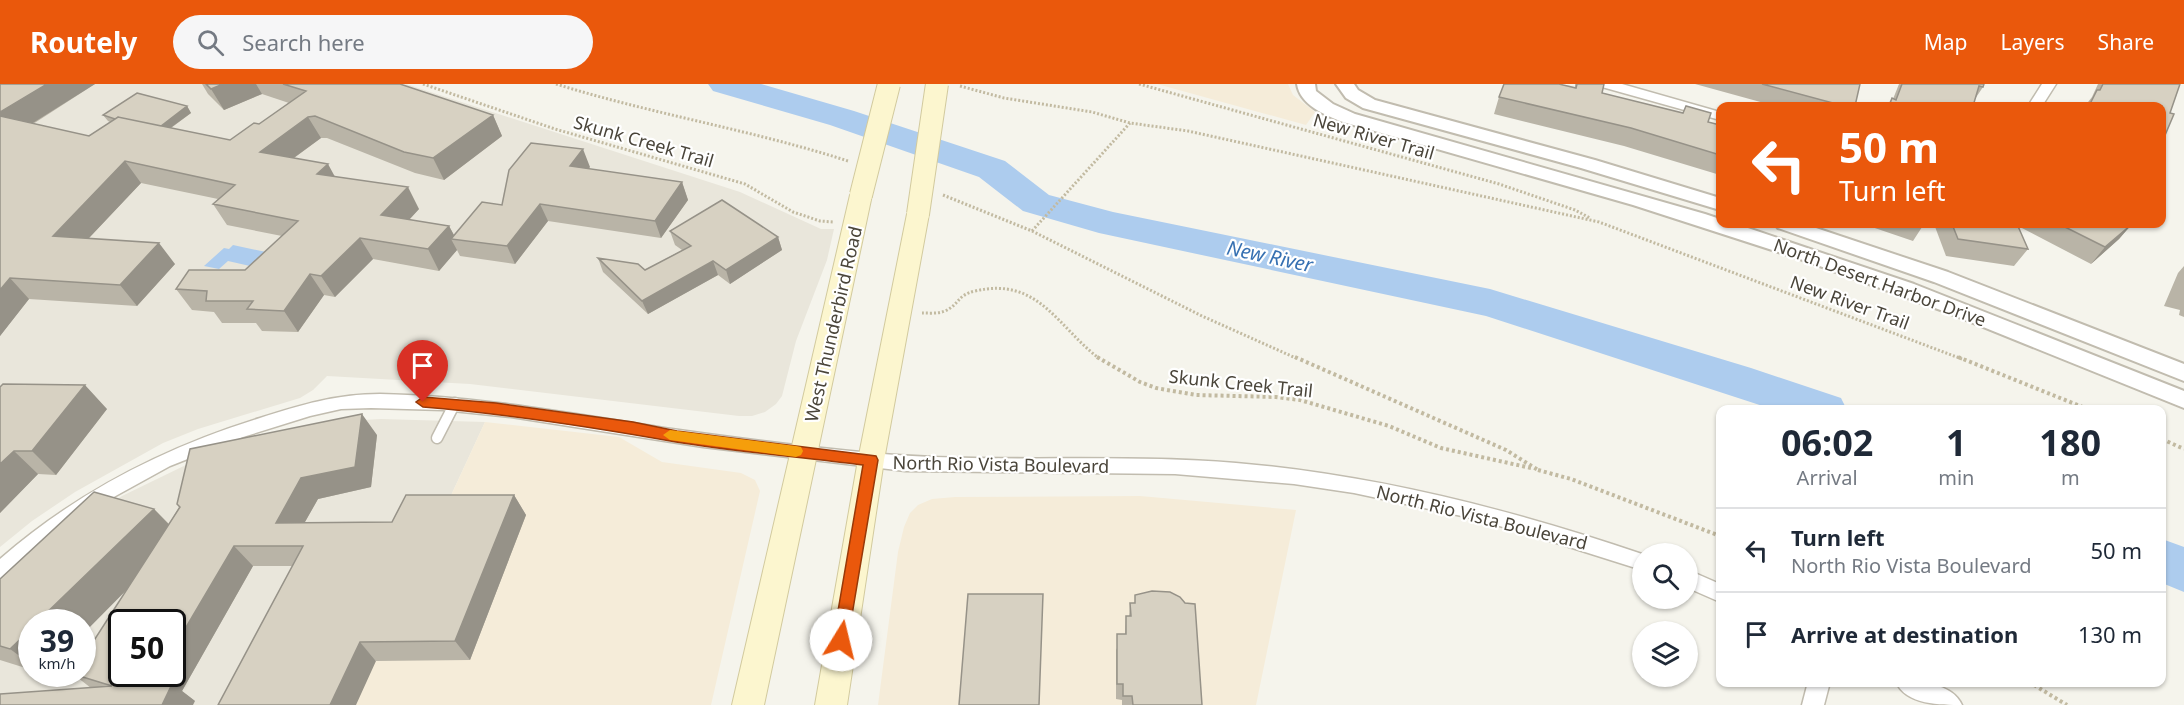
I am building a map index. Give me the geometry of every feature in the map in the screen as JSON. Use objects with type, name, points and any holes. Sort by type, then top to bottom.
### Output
[{"type":"main road","name":"West Thunderbird Road","points":[[748,705],[861,195],[889,84]]},
{"type":"main road","points":[[831,705],[871,460],[918,214],[937,84]]},
{"type":"street","name":"North Desert Harbor Drive","points":[[1306,84],[1307,93],[1312,99],[1349,118],[1593,187],[1716,225]]},
{"type":"street","points":[[1345,84],[1352,94],[1369,104],[1588,164],[1716,203]]},
{"type":"street","points":[[1606,84],[1716,115]]},
{"type":"street","points":[[2038,102],[2049,84]]},
{"type":"street","name":"North Desert Harbor Drive","points":[[1724,228],[1814,256],[2098,364],[2184,400]]},
{"type":"street","name":"North Desert Harbor Drive","points":[[1797,228],[1941,277],[2184,373]]},
{"type":"street","name":"North Rio Vista Boulevard","points":[[0,571],[86,502],[157,462],[237,431],[332,404],[383,401],[455,403],[633,427],[677,436],[871,460],[928,464],[1176,467],[1335,482],[1493,516],[1598,546],[1632,558]]},
{"type":"street","points":[[1698,583],[1716,591]]},
{"type":"street","points":[[1813,705],[1818,687]]},
{"type":"street","points":[[1917,687],[1951,705]]},
{"type":"lane","points":[[437,438],[455,403]]},
{"type":"path","name":"Skunk Creek Trail","points":[[423,84],[555,129],[745,184],[776,204],[820,221],[853,238]]},
{"type":"path","name":"Skunk Creek Trail","points":[[556,84],[614,102],[787,142],[839,158]]},
{"type":"path","name":"New River Trail","points":[[1139,84],[1499,184],[1575,210],[1599,222],[1918,341],[2078,405]]},
{"type":"path","name":"New River Trail","points":[[958,86],[1004,98],[1092,111],[1130,123],[1188,130],[1599,222]]},
{"type":"path","points":[[1032,231],[1130,123]]},
{"type":"path","name":"Skunk Creek Trail","points":[[943,195],[1032,231],[1202,316],[1506,450],[1538,470]]},
{"type":"path","name":"Skunk Creek Trail","points":[[900,312],[943,312],[952,307],[963,294],[980,290],[996,289],[1023,293],[1052,311],[1097,357],[1140,382],[1156,388],[1196,395],[1276,397],[1300,400],[1389,426],[1441,448],[1571,479],[1716,535]]},
{"type":"path","points":[[2166,442],[2184,449]]},
{"type":"path","points":[[2037,687],[2067,705]]},
{"type":"shaded area","points":[[0,84],[406,84],[740,192],[821,229],[834,229],[827,260],[796,341],[782,396],[765,412],[752,416],[739,416],[470,384],[327,376],[313,390],[300,398],[198,429],[163,443],[75,492],[32,521],[0,547]]},
{"type":"shaded area","points":[[1157,84],[1288,84],[1293,95],[1315,112],[1306,125]]},
{"type":"shaded area","points":[[381,419],[485,422],[354,705],[0,705],[0,593],[75,528],[122,496],[192,462],[329,422]]},
{"type":"shaded area","points":[[485,422],[619,437],[662,462],[741,473],[755,480],[760,491],[711,705],[354,705]]},
{"type":"shaded area","points":[[1140,496],[1296,510],[1256,705],[878,705],[898,552],[904,527],[910,513],[918,505],[932,499],[955,497]]},
{"type":"water","points":[[233,245],[266,252],[250,266],[228,261],[219,269],[204,266],[224,248],[229,249]]},
{"type":"building","points":[[0,84],[47,84],[0,112]]},
{"type":"building","points":[[206,84],[223,84],[211,89]]},
{"type":"building","points":[[283,84],[400,84],[493,115],[433,158],[404,152],[315,116],[308,117],[260,152],[328,164],[317,174],[408,187],[381,215],[449,226],[428,249],[360,238],[321,276],[310,274],[284,311],[247,309],[253,301],[206,301],[207,291],[176,289],[189,270],[245,270],[298,221],[213,204],[235,185],[125,161],[53,236],[159,243],[120,285],[10,278],[0,290],[0,116],[89,136],[118,117],[230,140],[254,123],[259,124],[306,91]]},
{"type":"building","points":[[1504,84],[1559,84],[1576,88],[1577,84],[1604,84],[1602,93],[1683,113],[1686,106],[1711,113],[1708,122],[1716,124],[1716,154],[1631,128],[1499,97]]},
{"type":"building","points":[[1762,84],[1860,84],[1856,102],[1829,102]]},
{"type":"building","points":[[1902,84],[1984,84],[1983,87],[1979,86],[1974,102],[1890,102],[1892,98],[1896,100]]},
{"type":"building","points":[[2103,84],[2180,84],[2170,113],[2174,114],[2166,133],[2166,102],[2091,102],[2097,90],[2100,90]]},
{"type":"building","points":[[137,93],[187,106],[161,126],[103,115]]},
{"type":"building","points":[[531,143],[583,149],[570,166],[682,182],[655,221],[540,204],[507,246],[451,239],[482,202],[502,205],[509,170]]},
{"type":"building","points":[[722,200],[778,237],[726,270],[713,261],[642,301],[598,258],[638,264],[645,270],[691,246],[670,231]]},
{"type":"building","points":[[1954,228],[2019,228],[2028,249],[1958,239]]},
{"type":"building","points":[[2067,228],[2127,228],[2105,247]]},
{"type":"building","points":[[3,384],[85,385],[32,451],[14,451],[0,464],[0,387]]},
{"type":"building","points":[[362,414],[355,467],[301,478],[276,523],[392,522],[406,495],[514,495],[455,641],[360,642],[330,705],[218,705],[303,546],[234,546],[186,627],[186,609],[114,609],[180,507],[177,504],[190,449]]},
{"type":"building","points":[[94,492],[154,509],[50,609],[18,609],[18,641],[10,649],[0,646],[0,579]]},
{"type":"building","points":[[1152,591],[1170,592],[1180,597],[1185,603],[1195,604],[1202,705],[1133,705],[1132,696],[1123,696],[1123,684],[1117,684],[1117,634],[1126,634],[1126,616],[1131,616],[1130,603],[1135,603],[1135,595]]},
{"type":"building","points":[[968,594],[1043,594],[1039,705],[959,705]]},
{"type":"building","points":[[108,619],[108,685],[96,681],[96,637]]},
{"type":"building","points":[[108,686],[171,687],[162,705],[0,705],[0,694]]},
{"type":"waterway","name":"New River","points":[[725,84],[842,118],[992,169],[1036,203],[1112,224],[1490,303],[1736,379],[1811,405]]},
{"type":"waterway","name":"New River","points":[[2166,561],[2184,571]]},
{"type":"slow traffic","points":[[670,435],[796,451]]},
{"type":"route","points":[[423,402],[496,408],[633,427],[677,436],[871,460],[841,640]]}]
